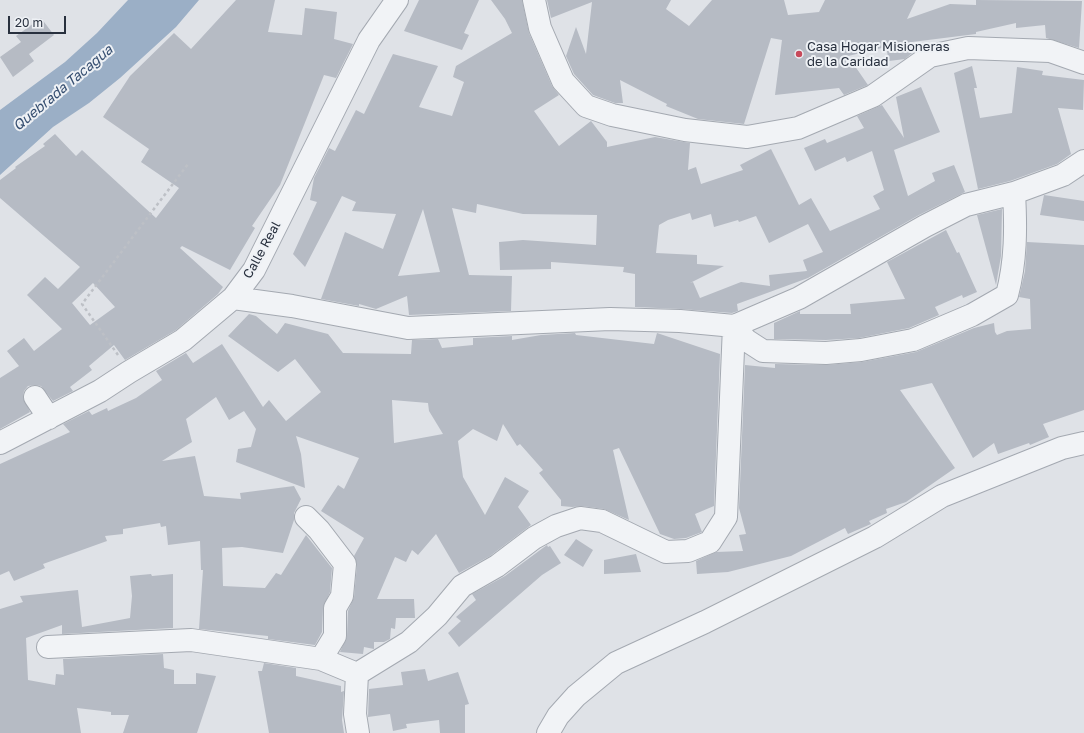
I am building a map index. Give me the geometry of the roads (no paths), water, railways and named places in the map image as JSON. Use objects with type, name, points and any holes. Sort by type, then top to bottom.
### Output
[{"type":"street","name":"Calle Real","points":[[0,443],[100,391],[183,340],[233,298],[254,270],[369,40],[397,0]]},
{"type":"street","points":[[534,0],[540,28],[563,81],[586,106],[612,115],[685,130],[747,137],[798,128],[873,96],[930,56],[968,48],[1050,51],[1084,63]]},
{"type":"street","points":[[233,298],[292,306],[408,328],[610,319],[680,321],[734,326],[799,298],[925,226],[966,205],[1014,193],[1063,175],[1084,161]]},
{"type":"street","points":[[734,326],[746,340],[763,351],[826,353],[861,350],[913,340],[972,314],[1007,295],[1011,279],[1016,233],[1014,193]]},
{"type":"street","points":[[357,674],[409,642],[437,616],[462,586],[497,566],[534,538],[556,526],[580,518],[602,521],[666,552],[688,551],[710,542],[726,517],[734,326]]},
{"type":"street","points":[[35,397],[49,418]]},
{"type":"street","points":[[548,733],[558,716],[576,696],[616,663],[705,622],[875,537],[942,496],[1062,448],[1084,443]]},
{"type":"street","points":[[306,517],[319,530],[345,564],[342,596],[335,608],[335,636],[321,659]]},
{"type":"street","points":[[48,646],[191,640],[321,659],[357,674]]},
{"type":"street","points":[[357,674],[355,714],[358,733]]},
{"type":"water","name":"Quebrada Tacagua","points":[[128,0],[199,0],[176,27],[120,78],[89,103],[53,127],[0,175],[0,110],[65,62],[97,33]]},
{"type":"place","name":"Casa Hogar Misioneras de la Caridad","points":[[799,54]]}]
